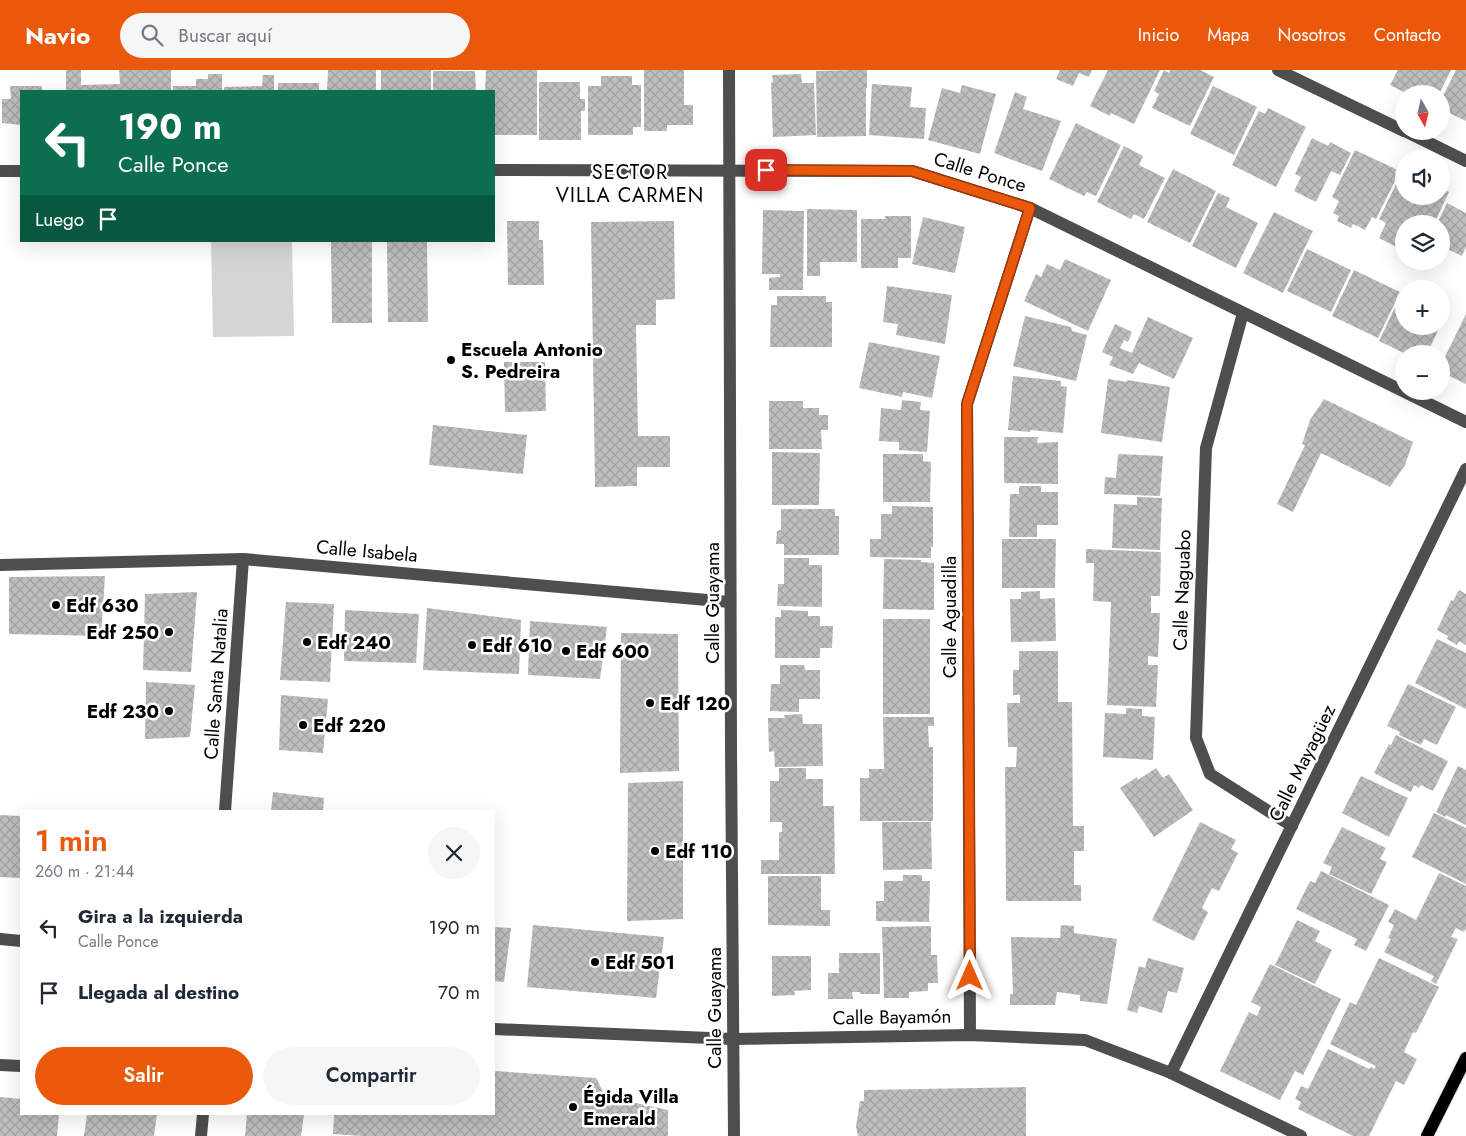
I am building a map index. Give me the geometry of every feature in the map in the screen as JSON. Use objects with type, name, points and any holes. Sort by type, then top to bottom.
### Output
[{"type":"main road","points":[[1427,1136],[1466,1058]]},
{"type":"street","name":"Calle Guayama","points":[[729,70],[734,1136]]},
{"type":"street","points":[[1278,70],[1395,127]]},
{"type":"street","points":[[1423,140],[1466,160]]},
{"type":"street","name":"Calle Ponce","points":[[495,170],[912,171],[1030,208],[1466,422]]},
{"type":"street","points":[[0,171],[20,171]]},
{"type":"street","name":"Calle Aguadilla","points":[[970,1035],[967,404],[1030,208]]},
{"type":"street","name":"Calle Naguabo","points":[[1243,313],[1206,448],[1196,738],[1210,774],[1292,826]]},
{"type":"street","name":"Calle Mayagüez","points":[[1171,1072],[1466,469]]},
{"type":"street","name":"Calle Isabela","points":[[0,565],[244,559],[730,602]]},
{"type":"street","name":"Calle Santa Natalia","points":[[225,810],[244,559]]},
{"type":"street","points":[[0,939],[20,941]]},
{"type":"street","name":"Calle Bayamón","points":[[495,1029],[733,1038],[970,1035],[1085,1040],[1171,1072],[1301,1136]]},
{"type":"street","points":[[0,1065],[20,1066]]},
{"type":"street","points":[[201,1136],[203,1115]]},
{"type":"shaded area","points":[[211,242],[292,242],[294,336],[213,337]]},
{"type":"building","points":[[66,70],[81,70],[81,85],[120,84],[119,70],[171,70],[171,90],[66,90]]},
{"type":"building","points":[[328,70],[376,70],[376,90],[327,90]]},
{"type":"building","points":[[381,70],[431,70],[431,90],[381,90]]},
{"type":"building","points":[[486,70],[537,70],[537,135],[495,135],[495,90],[485,90]]},
{"type":"building","points":[[644,70],[684,70],[684,105],[693,105],[693,125],[667,125],[667,131],[644,131]]},
{"type":"building","points":[[867,70],[866,136],[817,137],[816,71]]},
{"type":"building","points":[[1060,70],[1092,70],[1089,77],[1079,73],[1073,86],[1056,79]]},
{"type":"building","points":[[1108,70],[1160,70],[1134,124],[1111,113],[1110,116],[1090,106]]},
{"type":"building","points":[[1164,70],[1169,73],[1170,70],[1200,70],[1214,77],[1190,126],[1152,108],[1159,94],[1154,91]]},
{"type":"building","points":[[1398,70],[1451,70],[1444,85],[1395,85],[1395,88],[1390,85]]},
{"type":"building","points":[[1456,70],[1466,70],[1466,121],[1450,113],[1448,85]]},
{"type":"building","points":[[433,71],[475,71],[476,90],[433,90]]},
{"type":"building","points":[[208,74],[222,74],[222,90],[173,90],[173,86],[196,86],[196,79],[208,79]]},
{"type":"building","points":[[801,74],[802,83],[814,83],[816,135],[773,137],[772,75]]},
{"type":"building","points":[[263,75],[274,75],[274,90],[224,90],[224,87],[262,86]]},
{"type":"building","points":[[601,76],[632,76],[632,85],[641,85],[641,127],[633,127],[633,135],[588,135],[588,86],[601,86]]},
{"type":"building","points":[[539,82],[580,82],[580,99],[585,99],[585,111],[581,111],[581,140],[539,140]]},
{"type":"building","points":[[278,83],[319,83],[319,90],[278,90]]},
{"type":"building","points":[[872,84],[912,87],[910,107],[926,108],[924,139],[869,135]]},
{"type":"building","points":[[962,85],[996,94],[980,154],[928,140],[942,88],[960,93]]},
{"type":"building","points":[[10,86],[42,86],[42,90],[20,90],[20,125],[2,123],[2,99],[11,99]]},
{"type":"building","points":[[1213,86],[1257,107],[1234,155],[1190,134]]},
{"type":"building","points":[[1015,92],[1027,97],[1023,109],[1061,121],[1042,171],[994,153]]},
{"type":"building","points":[[1268,108],[1306,127],[1276,187],[1232,165],[1259,111],[1265,114]]},
{"type":"building","points":[[1076,123],[1121,145],[1096,196],[1087,192],[1084,196],[1049,179]]},
{"type":"building","points":[[1312,138],[1328,146],[1330,142],[1351,153],[1340,175],[1331,171],[1316,202],[1294,191],[1301,177],[1295,174]]},
{"type":"building","points":[[1124,146],[1143,156],[1139,165],[1165,178],[1144,219],[1134,214],[1131,219],[1097,202]]},
{"type":"building","points":[[1355,150],[1395,169],[1395,181],[1376,219],[1372,217],[1365,230],[1353,224],[1351,228],[1337,221],[1339,216],[1333,213],[1339,201],[1332,197]]},
{"type":"building","points":[[1173,169],[1216,191],[1190,243],[1147,222]]},
{"type":"building","points":[[1395,186],[1395,205],[1443,205],[1438,215],[1395,215],[1395,246],[1379,238],[1386,223],[1379,219]]},
{"type":"building","points":[[1218,193],[1230,198],[1226,207],[1258,223],[1236,268],[1192,246]]},
{"type":"building","points":[[1446,205],[1450,205],[1466,213],[1466,247],[1462,256],[1450,250],[1450,215],[1441,215]]},
{"type":"building","points":[[807,209],[857,210],[857,262],[820,262],[820,276],[807,276]]},
{"type":"building","points":[[763,210],[804,211],[803,290],[769,290],[769,278],[780,277],[780,274],[762,274]]},
{"type":"building","points":[[1274,212],[1313,231],[1283,293],[1243,273]]},
{"type":"building","points":[[885,216],[911,216],[911,258],[898,258],[898,268],[861,268],[861,219],[885,219]]},
{"type":"building","points":[[923,217],[965,227],[955,273],[912,264]]},
{"type":"building","points":[[507,221],[539,221],[539,240],[543,240],[544,285],[508,285]]},
{"type":"building","points":[[674,221],[675,299],[656,300],[656,325],[636,325],[638,436],[670,436],[670,467],[637,467],[637,486],[595,487],[591,222]]},
{"type":"building","points":[[331,242],[372,242],[372,323],[332,323]]},
{"type":"building","points":[[387,242],[427,242],[428,322],[388,322]]},
{"type":"building","points":[[1307,249],[1351,270],[1331,312],[1287,291]]},
{"type":"building","points":[[1065,259],[1111,280],[1088,331],[1024,301],[1036,274],[1041,277],[1047,264],[1060,270]]},
{"type":"building","points":[[1354,270],[1395,290],[1395,302],[1378,338],[1332,316]]},
{"type":"building","points":[[887,286],[952,295],[945,344],[896,335],[898,324],[883,322]]},
{"type":"building","points":[[777,296],[826,296],[826,302],[832,302],[832,347],[770,347],[771,305],[777,305]]},
{"type":"building","points":[[1395,308],[1395,335],[1436,335],[1431,345],[1395,345],[1395,349],[1379,341]]},
{"type":"building","points":[[1466,314],[1466,384],[1450,376],[1450,347]]},
{"type":"building","points":[[1025,316],[1071,327],[1072,331],[1087,335],[1076,381],[1013,366]]},
{"type":"building","points":[[1148,317],[1193,338],[1174,379],[1139,363],[1133,374],[1109,365],[1113,357],[1102,352],[1115,324],[1132,332],[1128,342],[1124,340],[1120,348],[1132,353]]},
{"type":"building","points":[[869,342],[940,356],[932,398],[903,392],[902,397],[859,388]]},
{"type":"building","points":[[504,362],[545,362],[546,411],[505,412]]},
{"type":"building","points":[[1013,376],[1061,381],[1061,386],[1067,387],[1063,433],[1008,430]]},
{"type":"building","points":[[1108,379],[1170,387],[1162,442],[1101,433]]},
{"type":"building","points":[[1324,399],[1413,442],[1405,465],[1390,487],[1321,453],[1293,512],[1277,504],[1305,445],[1302,444],[1310,420]]},
{"type":"building","points":[[902,400],[921,402],[920,410],[930,411],[927,452],[899,450],[899,442],[879,441],[881,408],[901,410]]},
{"type":"building","points":[[769,401],[803,401],[803,408],[819,408],[819,415],[828,415],[828,430],[821,430],[822,449],[769,449]]},
{"type":"building","points":[[433,425],[527,435],[523,474],[429,465]]},
{"type":"building","points":[[1004,437],[1038,437],[1037,443],[1058,442],[1058,484],[1004,483]]},
{"type":"building","points":[[772,452],[820,453],[819,505],[772,505]]},
{"type":"building","points":[[883,454],[923,454],[923,461],[931,462],[930,502],[883,502]]},
{"type":"building","points":[[1118,454],[1163,456],[1160,496],[1104,494],[1105,477],[1116,478]]},
{"type":"building","points":[[1019,486],[1041,486],[1041,492],[1058,492],[1058,525],[1037,525],[1037,537],[1009,537],[1010,494],[1019,494]]},
{"type":"building","points":[[1137,497],[1162,498],[1160,550],[1112,548],[1114,504],[1137,505]]},
{"type":"building","points":[[892,506],[933,507],[933,547],[931,547],[931,558],[870,557],[870,539],[881,539],[881,514],[892,514]]},
{"type":"building","points":[[781,509],[835,509],[835,516],[839,516],[839,555],[784,555],[784,544],[776,544],[777,531],[781,530]]},
{"type":"building","points":[[1002,539],[1056,539],[1055,588],[1002,588]]},
{"type":"building","points":[[1086,549],[1161,552],[1160,596],[1151,596],[1151,613],[1160,613],[1158,657],[1148,656],[1148,665],[1158,665],[1156,707],[1107,705],[1111,602],[1093,601],[1094,563],[1086,563]]},
{"type":"building","points":[[784,558],[809,558],[809,565],[822,565],[822,607],[777,606],[778,584],[784,584]]},
{"type":"building","points":[[884,559],[921,560],[921,562],[934,563],[934,610],[883,609]]},
{"type":"building","name":"Edf 630","points":[[105,576],[101,636],[9,634],[9,577]]},
{"type":"building","points":[[1459,590],[1466,594],[1466,645],[1459,641],[1457,645],[1447,639],[1448,636],[1437,630],[1451,600],[1453,601]]},
{"type":"building","points":[[1040,591],[1040,599],[1055,598],[1056,641],[1011,642],[1010,599],[1021,599],[1021,592]]},
{"type":"building","name":"Edf 250","points":[[197,592],[191,672],[143,670],[145,594]]},
{"type":"building","name":"Edf 240","points":[[286,602],[334,604],[330,682],[280,680]]},
{"type":"building","name":"Edf 610","points":[[427,608],[521,620],[519,674],[423,670]]},
{"type":"building","points":[[345,610],[419,614],[416,663],[344,661]]},
{"type":"building","points":[[781,610],[808,611],[808,616],[820,616],[820,626],[833,626],[832,648],[820,648],[820,658],[775,658],[775,617],[781,617]]},
{"type":"building","points":[[883,619],[930,619],[930,714],[883,714]]},
{"type":"building","name":"Edf 600","points":[[530,621],[607,627],[600,679],[528,675]]},
{"type":"building","name":"Edf 120","points":[[621,633],[678,634],[679,771],[620,773]]},
{"type":"building","points":[[1437,639],[1466,653],[1466,709],[1415,683]]},
{"type":"building","points":[[1019,651],[1058,651],[1058,702],[1072,702],[1073,826],[1084,826],[1084,851],[1074,851],[1074,885],[1081,885],[1081,901],[1006,901],[1005,767],[1016,767],[1017,747],[1008,747],[1007,703],[1020,703],[1020,695],[1013,695],[1013,670],[1019,670]]},
{"type":"building","points":[[780,665],[804,665],[805,670],[820,670],[820,699],[799,699],[799,712],[770,711],[771,684],[780,684]]},
{"type":"building","name":"Edf 230","points":[[146,682],[195,685],[190,737],[145,739]]},
{"type":"building","points":[[1408,684],[1456,707],[1437,745],[1424,739],[1421,745],[1399,735],[1400,732],[1387,726]]},
{"type":"building","name":"Edf 220","points":[[281,695],[328,699],[323,753],[279,750]]},
{"type":"building","points":[[1126,708],[1142,709],[1142,716],[1155,717],[1153,760],[1103,757],[1105,713],[1126,714]]},
{"type":"building","points":[[802,714],[803,724],[822,724],[823,766],[775,767],[774,751],[769,752],[768,718],[785,718],[784,715]]},
{"type":"building","points":[[883,717],[934,717],[934,726],[928,726],[929,747],[933,747],[933,821],[860,821],[860,778],[869,778],[869,769],[884,769]]},
{"type":"building","points":[[1396,735],[1448,761],[1433,791],[1421,785],[1419,788],[1414,785],[1411,792],[1374,773],[1389,744],[1391,745]]},
{"type":"building","points":[[1458,766],[1466,770],[1466,825],[1436,812]]},
{"type":"building","points":[[779,768],[806,768],[806,779],[823,779],[823,806],[834,806],[835,874],[761,874],[761,860],[779,860],[779,832],[782,832],[782,822],[770,822],[770,781],[779,781]]},
{"type":"building","points":[[1156,768],[1163,778],[1169,774],[1193,810],[1154,837],[1120,788],[1137,777],[1138,780]]},
{"type":"building","points":[[1361,776],[1408,798],[1389,837],[1342,813]]},
{"type":"building","name":"Edf 110","points":[[683,781],[683,919],[627,921],[628,783]]},
{"type":"building","points":[[273,792],[324,798],[323,810],[271,810]]},
{"type":"building","points":[[1434,813],[1466,828],[1466,884],[1412,857]]},
{"type":"building","points":[[0,815],[20,816],[20,878],[0,877]]},
{"type":"building","points":[[882,822],[931,822],[932,869],[883,870]]},
{"type":"building","points":[[1200,822],[1236,840],[1231,849],[1238,853],[1219,891],[1212,888],[1202,908],[1208,912],[1194,941],[1152,920]]},
{"type":"building","points":[[1342,827],[1386,848],[1380,859],[1387,862],[1371,894],[1329,874],[1332,867],[1323,863]]},
{"type":"building","points":[[1321,871],[1389,905],[1366,951],[1354,945],[1357,939],[1296,909],[1310,881],[1315,883]]},
{"type":"building","points":[[1439,873],[1466,886],[1466,929],[1464,932],[1456,928],[1451,937],[1458,939],[1436,984],[1431,981],[1434,976],[1384,952],[1391,939],[1388,938],[1394,925],[1388,922],[1395,909],[1416,920]]},
{"type":"building","points":[[903,875],[922,875],[922,881],[930,881],[929,922],[876,921],[876,901],[884,901],[884,881],[903,881]]},
{"type":"building","points":[[768,876],[821,876],[821,910],[830,910],[830,926],[768,925]]},
{"type":"building","points":[[1297,920],[1320,931],[1315,941],[1332,950],[1315,984],[1275,965]]},
{"type":"building","name":"Edf 501","points":[[533,925],[664,937],[656,998],[527,987]]},
{"type":"building","points":[[1061,925],[1074,926],[1074,933],[1117,939],[1107,1004],[1080,1001],[1080,995],[1057,992],[1055,1005],[1010,1005],[1010,994],[1013,994],[1011,937],[1060,938]]},
{"type":"building","points":[[931,926],[931,955],[937,955],[938,983],[928,983],[928,991],[909,992],[909,998],[884,998],[882,927]]},
{"type":"building","points":[[495,927],[511,928],[504,982],[495,981]]},
{"type":"building","points":[[839,953],[880,953],[880,994],[852,992],[853,999],[828,999],[828,973],[839,973]]},
{"type":"building","points":[[772,956],[811,956],[811,990],[794,991],[795,995],[772,996]]},
{"type":"building","points":[[1148,958],[1184,968],[1177,993],[1168,991],[1162,1013],[1139,1006],[1137,1013],[1127,1010],[1139,966],[1145,968]]},
{"type":"building","points":[[1379,958],[1439,987],[1416,1033],[1413,1032],[1404,1052],[1417,1059],[1404,1085],[1396,1081],[1369,1136],[1353,1136],[1298,1109],[1301,1102],[1295,1099],[1301,1086],[1308,1089],[1328,1049],[1369,1069],[1371,1067],[1374,1069],[1376,1066],[1330,1044],[1350,1002],[1356,1005]]},
{"type":"building","points":[[1270,964],[1341,999],[1303,1075],[1295,1071],[1280,1100],[1220,1071],[1249,1012],[1257,1016],[1261,1007],[1251,1002]]},
{"type":"building","name":"Égida Villa Emerald","points":[[495,1071],[596,1078],[609,1103],[636,1103],[668,1110],[668,1136],[362,1136],[333,1134],[334,1115],[495,1115]]},
{"type":"building","points":[[1026,1087],[1026,1136],[858,1136],[856,1127],[860,1101],[864,1101],[864,1090]]},
{"type":"building","points":[[0,1097],[20,1099],[20,1115],[59,1115],[57,1136],[0,1136]]},
{"type":"building","points":[[87,1115],[157,1115],[154,1136],[84,1136]]},
{"type":"building","points":[[247,1115],[304,1115],[301,1136],[245,1136]]},
{"type":"place","name":"Escuela Antonio S. Pedreira","points":[[451,360]]},
{"type":"place","name":"Edf 630","points":[[56,605]]},
{"type":"place","name":"Edf 250","points":[[169,632]]},
{"type":"place","name":"Edf 240","points":[[307,642]]},
{"type":"place","name":"Edf 610","points":[[472,645]]},
{"type":"place","name":"Edf 600","points":[[566,651]]},
{"type":"place","name":"Edf 120","points":[[650,703]]},
{"type":"place","name":"Edf 230","points":[[169,711]]},
{"type":"place","name":"Edf 220","points":[[303,725]]},
{"type":"place","name":"Edf 110","points":[[655,851]]},
{"type":"place","name":"Edf 501","points":[[595,962]]},
{"type":"place","name":"Égida Villa Emerald","points":[[573,1107]]},
{"type":"district","name":"SECTOR VILLA CARMEN","points":[[630,184]]},
{"type":"route","points":[[766,170],[912,171],[1030,208],[967,404],[970,976]]}]
